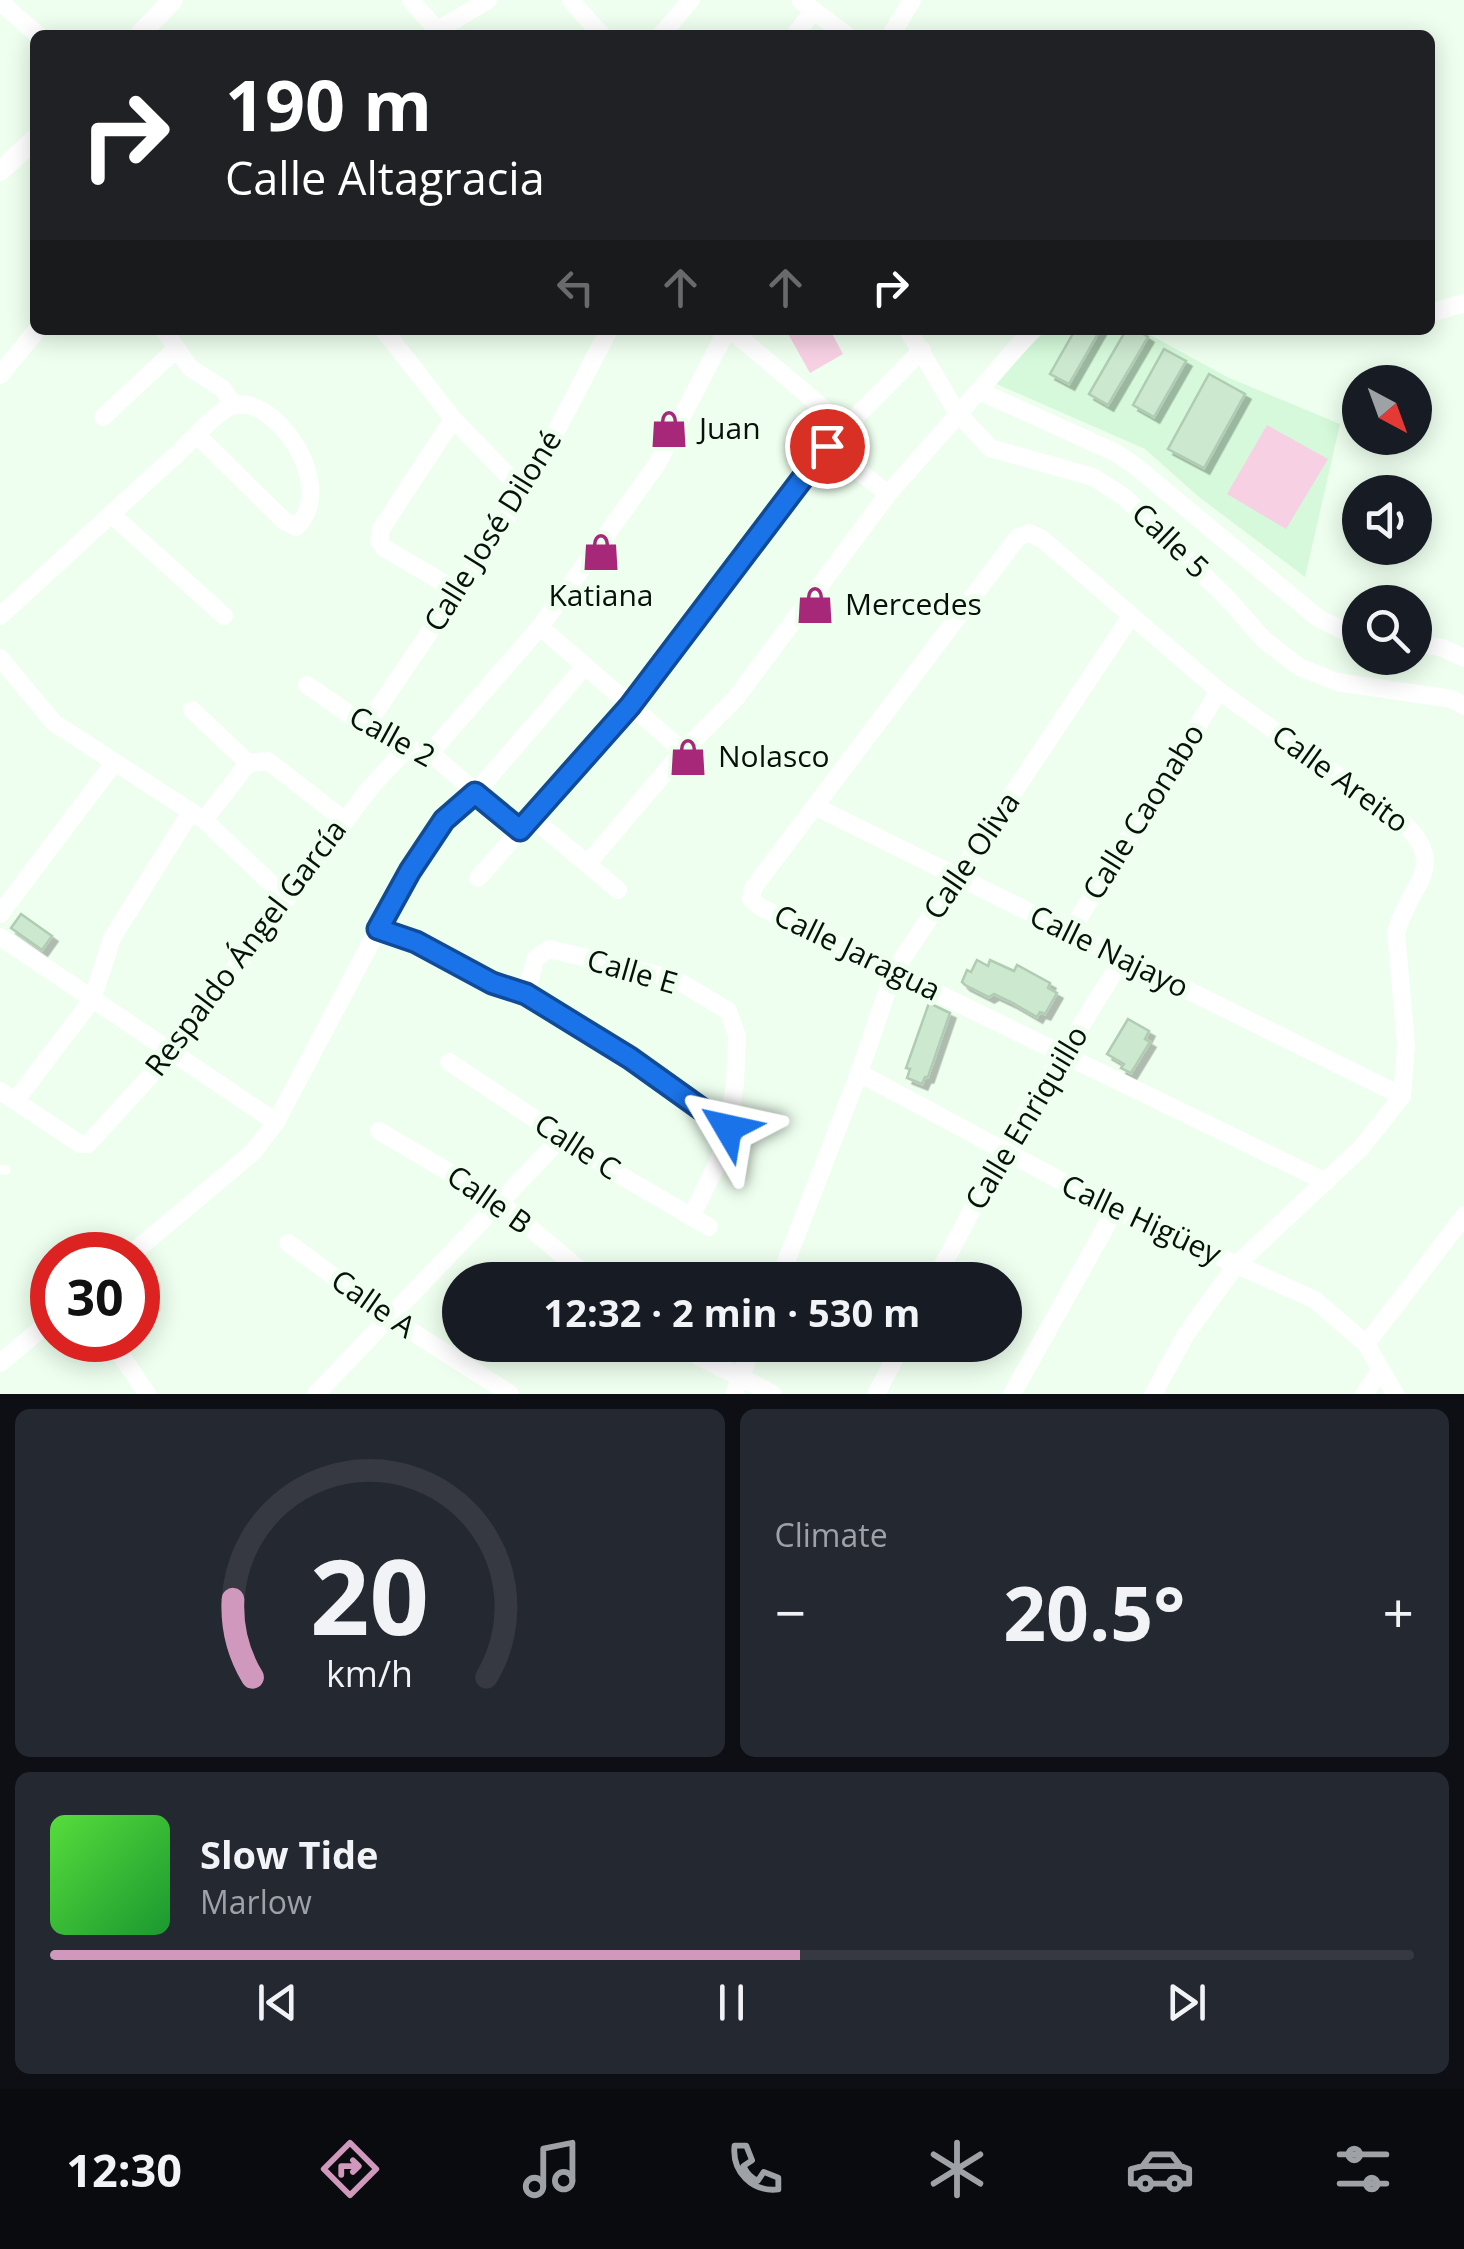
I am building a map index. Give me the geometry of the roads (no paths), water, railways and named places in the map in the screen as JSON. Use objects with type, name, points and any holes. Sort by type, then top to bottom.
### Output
[{"type":"street","points":[[143,30],[173,0]]},
{"type":"street","points":[[410,0],[438,30]]},
{"type":"street","points":[[443,30],[488,0]]},
{"type":"street","points":[[570,0],[597,30]]},
{"type":"street","points":[[665,30],[691,0]]},
{"type":"street","points":[[894,30],[912,0]]},
{"type":"street","points":[[0,2],[32,30]]},
{"type":"street","points":[[798,30],[807,5],[840,30]]},
{"type":"street","points":[[0,171],[30,144]]},
{"type":"street","points":[[1435,312],[1464,303]]},
{"type":"street","points":[[0,375],[34,335]]},
{"type":"street","points":[[0,616],[229,406],[231,402],[223,389],[190,368],[167,335]]},
{"type":"street","points":[[388,335],[454,419],[524,492]]},
{"type":"street","name":"Calle José Diloné","points":[[366,726],[524,492],[604,335]]},
{"type":"street","points":[[430,753],[540,627],[657,464],[726,335]]},
{"type":"street","points":[[735,335],[844,426]]},
{"type":"street","name":"Calle 5","points":[[912,335],[959,414],[990,448],[1093,477],[1124,497],[1228,598],[1264,640],[1299,668],[1336,682],[1452,700],[1464,706]]},
{"type":"street","points":[[585,862],[593,858],[683,750],[735,698],[888,494],[1028,335]]},
{"type":"street","points":[[103,417],[176,350]]},
{"type":"street","points":[[478,878],[630,706],[827,446],[922,350]]},
{"type":"street","points":[[979,390],[1134,464],[1318,618],[1342,630]]},
{"type":"street","points":[[198,435],[284,522],[296,526],[302,521],[310,494],[306,462],[285,430],[256,408],[243,404],[229,406]]},
{"type":"street","points":[[454,419],[381,529],[379,541],[384,548],[459,592]]},
{"type":"street","points":[[827,446],[888,494]]},
{"type":"street","points":[[111,514],[224,616]]},
{"type":"street","name":"Calle Areito","points":[[1030,533],[1042,539],[1218,691],[1418,836],[1426,869],[1396,933],[1404,989],[1406,1045],[1402,1096]]},
{"type":"street","name":"Calle Jaragua","points":[[1030,533],[1018,537],[753,888],[752,899],[1326,1182]]},
{"type":"street","name":"Calle Oliva","points":[[786,1262],[859,1074],[894,971],[1132,616]]},
{"type":"street","points":[[540,627],[683,750]]},
{"type":"street","points":[[1432,647],[1464,658]]},
{"type":"street","points":[[0,658],[54,723],[197,816],[285,898]]},
{"type":"street","points":[[157,1232],[253,1152],[276,1122],[410,871],[444,820],[475,793],[584,666]]},
{"type":"street","name":"Calle 2","points":[[308,685],[406,749],[430,753],[475,793],[585,862],[618,890]]},
{"type":"street","name":"Calle Caonabo","points":[[1070,932],[1218,691]]},
{"type":"street","points":[[192,710],[248,764]]},
{"type":"street","name":"Respaldo Ángel García","points":[[8,1096],[84,1145],[171,1052],[344,820],[406,749]]},
{"type":"street","points":[[8,1096],[92,1000],[112,938],[197,816],[248,764],[268,761],[344,820]]},
{"type":"street","points":[[0,914],[113,764]]},
{"type":"street","name":"Calle Najayo","points":[[816,807],[1402,1096]]},
{"type":"street","points":[[378,929],[416,942],[492,983],[526,994],[630,1058],[728,1128]]},
{"type":"street","points":[[0,937],[276,1122]]},
{"type":"street","name":"Calle E","points":[[526,994],[535,958],[548,949],[674,980],[728,1011],[737,1036],[728,1128],[719,1160],[691,1217]]},
{"type":"street","name":"Calle Enriquillo","points":[[945,1262],[1002,1152],[1123,958]]},
{"type":"street","name":"Calle C","points":[[448,1062],[561,1138],[709,1227]]},
{"type":"street","name":"Calle Higüey","points":[[859,1074],[1115,1210],[1315,1300],[1366,1344],[1395,1394]]},
{"type":"street","points":[[1153,1394],[1186,1334],[1236,1264],[1361,1148],[1402,1096]]},
{"type":"street","name":"Calle B","points":[[378,1131],[498,1200],[571,1262]]},
{"type":"street","points":[[316,1394],[561,1138]]},
{"type":"street","points":[[1012,1394],[1115,1210]]},
{"type":"street","points":[[1366,1344],[1464,1216]]},
{"type":"street","name":"Calle A","points":[[288,1243],[389,1317],[510,1394]]},
{"type":"street","points":[[0,1364],[30,1339]]},
{"type":"street","points":[[125,1362],[148,1394]]},
{"type":"street","points":[[701,1362],[737,1387],[773,1394]]},
{"type":"street","points":[[737,1387],[747,1362]]},
{"type":"street","points":[[876,1394],[893,1362]]},
{"type":"street","points":[[1364,1394],[1380,1371]]},
{"type":"place","name":"Juan","points":[[669,429]]},
{"type":"place","name":"Katiana","points":[[601,552]]},
{"type":"place","name":"Mercedes","points":[[815,605]]},
{"type":"place","name":"Nolasco","points":[[688,757]]}]
